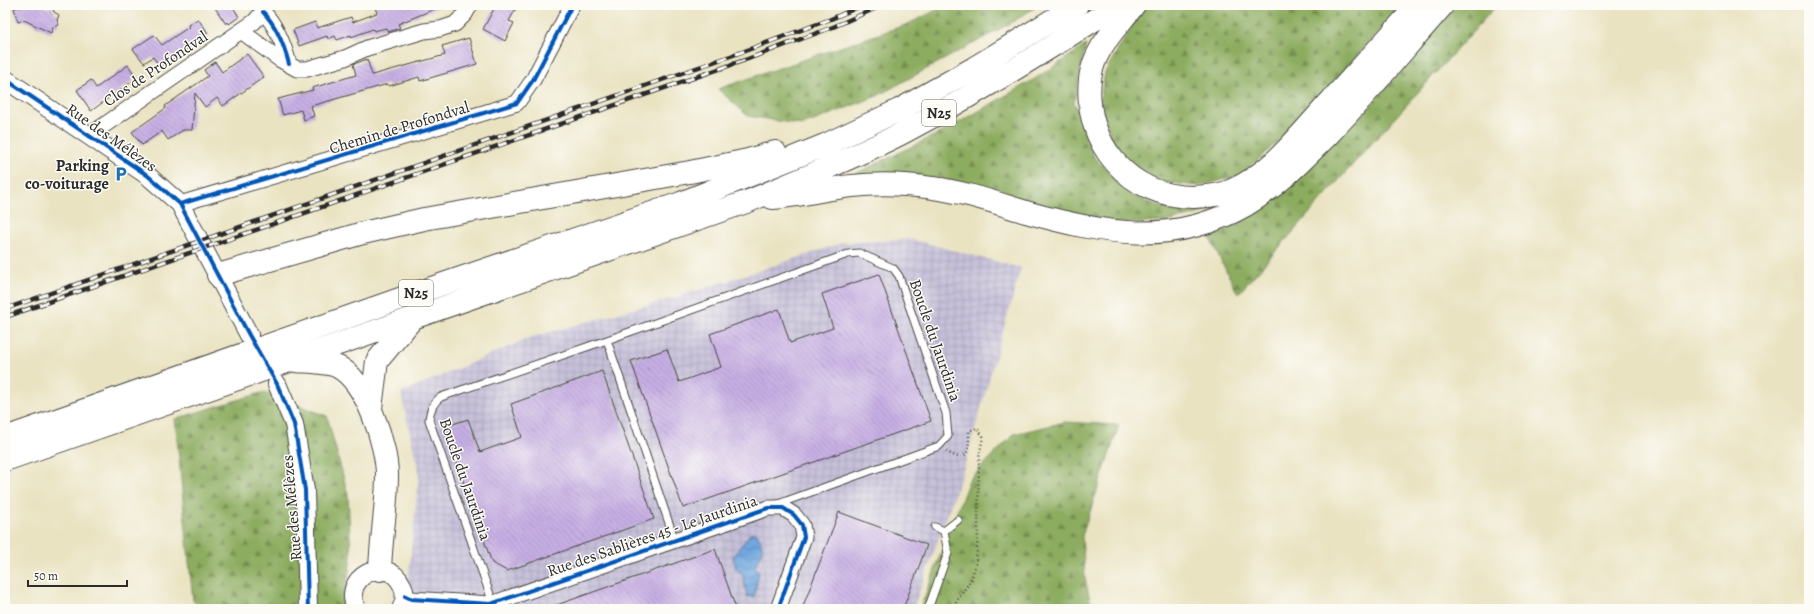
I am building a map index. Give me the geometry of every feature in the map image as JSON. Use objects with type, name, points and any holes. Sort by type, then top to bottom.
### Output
[{"type":"highway","name":"N25","points":[[5,438],[408,296],[680,203],[825,145],[899,110],[974,68],[1077,5]]},
{"type":"highway","name":"N25","points":[[5,460],[749,200],[836,164],[903,132],[993,82],[1118,5]]},
{"type":"highway","points":[[1134,5],[1111,32],[1097,54],[1090,79],[1089,106],[1096,132],[1108,154],[1122,170],[1137,182],[1159,193],[1181,197],[1206,196],[1231,191],[1257,177],[1284,153],[1418,5]]},
{"type":"highway","points":[[749,200],[796,196],[853,186],[893,185],[934,188],[973,196],[1087,228],[1122,233],[1169,232],[1206,223],[1246,205],[1279,182],[1300,163],[1345,116],[1443,5]]},
{"type":"highway","points":[[218,275],[363,233],[424,220],[690,172],[748,160],[790,148],[825,145]]},
{"type":"highway","points":[[371,408],[377,361],[414,317]]},
{"type":"highway","points":[[291,360],[338,366],[356,381],[371,408],[382,446],[387,474],[380,570]]},
{"type":"street","points":[[241,31],[279,59],[297,69],[307,69],[345,58],[367,48],[424,31],[440,29],[455,24],[465,14],[470,5]]},
{"type":"street","name":"Chemin de Profondval","points":[[180,204],[502,109],[517,103],[533,80],[572,5]]},
{"type":"street","name":"Clos de Profondval","points":[[90,135],[254,22],[264,9],[272,21],[286,53],[289,64]]},
{"type":"street","name":"Rue des Mélèzes","points":[[5,79],[90,135],[147,175],[180,204],[249,335]]},
{"type":"street","name":"Rue des Mélèzes","points":[[277,384],[294,424],[305,490],[308,609]]},
{"type":"street","name":"Rue des Sablières 45 - Le Jaurdinia","points":[[403,603],[411,599],[491,605],[768,508],[783,508],[794,515],[802,525],[804,537],[778,609]]},
{"type":"street","points":[[357,609],[353,596],[354,588],[358,580],[372,571],[380,570],[388,572],[400,581],[403,603]]},
{"type":"lane","name":"Boucle du Jaurdinia","points":[[491,605],[429,420],[430,412],[437,400],[441,398],[848,254],[859,253],[893,268],[899,276],[946,413],[948,436],[939,446]]},
{"type":"lane","points":[[607,340],[675,541]]},
{"type":"lane","points":[[768,508],[939,446]]},
{"type":"lane","points":[[944,531],[958,520]]},
{"type":"lane","points":[[935,527],[944,531]]},
{"type":"lane","points":[[928,609],[948,553],[944,531]]},
{"type":"path","points":[[939,446],[958,458],[964,457],[970,443],[968,431],[977,428],[982,436],[979,458],[976,563],[971,580],[956,602],[955,609]]},
{"type":"shaded area","points":[[910,239],[1021,268],[962,474],[913,609],[405,609],[419,474],[401,393],[529,338],[687,294],[842,243]]},
{"type":"green space","points":[[947,5],[1039,5],[1009,24],[877,96],[803,125],[748,116],[718,89],[908,24]]},
{"type":"green space","points":[[1150,5],[1404,5],[1298,122],[1242,175],[1198,186],[1154,181],[1115,150],[1100,101],[1105,72],[1140,12]]},
{"type":"green space","points":[[1457,5],[1497,5],[1238,294],[1210,239],[1266,207],[1364,113]]},
{"type":"green space","points":[[1086,45],[1074,102],[1094,157],[1133,196],[1172,211],[1221,208],[1166,222],[1112,223],[851,176],[944,131],[1033,80]]},
{"type":"green space","points":[[264,392],[327,416],[348,494],[351,558],[346,590],[347,609],[203,609],[193,601],[175,419]]},
{"type":"green space","points":[[1065,422],[1119,425],[1082,536],[1085,578],[1092,609],[920,609],[969,480],[1014,434]]},
{"type":"water","points":[[751,533],[757,533],[762,547],[761,554],[754,567],[759,571],[754,597],[747,596],[742,573],[736,569],[733,556]]},
{"type":"building","points":[[23,5],[39,5],[48,8],[52,6],[54,12],[59,15],[57,20],[59,25],[53,27],[51,33],[24,20],[18,22],[14,8],[23,7]]},
{"type":"building","points":[[213,5],[232,5],[239,17],[229,24],[228,22],[226,24]]},
{"type":"building","points":[[374,5],[442,6],[398,24],[400,28],[388,32],[386,28],[374,31],[373,29],[351,37],[351,35],[337,40],[335,36],[328,39],[327,36],[299,46],[293,30],[315,22],[317,28],[351,17],[353,22],[377,13]]},
{"type":"building","points":[[496,5],[518,5],[509,21],[514,23],[505,41],[483,29]]},
{"type":"building","points":[[198,19],[208,33],[161,68],[153,57],[144,63],[133,49],[154,35],[162,45],[189,27],[188,25]]},
{"type":"building","points":[[469,38],[477,64],[420,81],[419,77],[389,86],[388,84],[311,106],[314,116],[304,120],[301,110],[283,115],[278,99],[313,90],[312,88],[356,75],[353,64],[367,59],[372,75],[445,55],[442,46]]},
{"type":"building","points":[[247,54],[264,77],[223,106],[217,98],[205,107],[195,93],[192,130],[183,130],[168,140],[162,131],[142,145],[132,132],[166,108],[165,106],[208,76],[204,70],[215,62],[222,72]]},
{"type":"building","points":[[128,65],[137,78],[91,111],[77,90],[91,80],[96,88]]},
{"type":"building","points":[[879,274],[931,421],[683,508],[631,361],[667,349],[679,382],[721,367],[710,334],[779,309],[790,343],[833,328],[822,294]]},
{"type":"building","points":[[602,371],[654,519],[507,571],[492,563],[444,427],[468,419],[480,452],[522,437],[511,404]]},
{"type":"building","points":[[839,512],[927,545],[903,609],[802,609]]},
{"type":"building","points":[[715,549],[736,609],[551,609],[551,607]]},
{"type":"railway","points":[[5,309],[742,52],[831,19],[863,5]]},
{"type":"railway","points":[[5,317],[745,60],[833,27],[883,5]]},
{"type":"cycle path","points":[[180,204],[517,103],[533,80],[572,5]]},
{"type":"cycle path","points":[[263,12],[268,17],[279,36],[289,64]]},
{"type":"cycle path","points":[[5,79],[147,175],[180,204],[249,335],[277,384],[294,424],[305,490],[308,609]]},
{"type":"cycle path","points":[[405,596],[411,599],[491,604],[768,508],[783,508],[794,515],[802,525],[804,537],[778,609]]},
{"type":"place","name":"Parking co-voiturage","points":[[121,174]]}]
